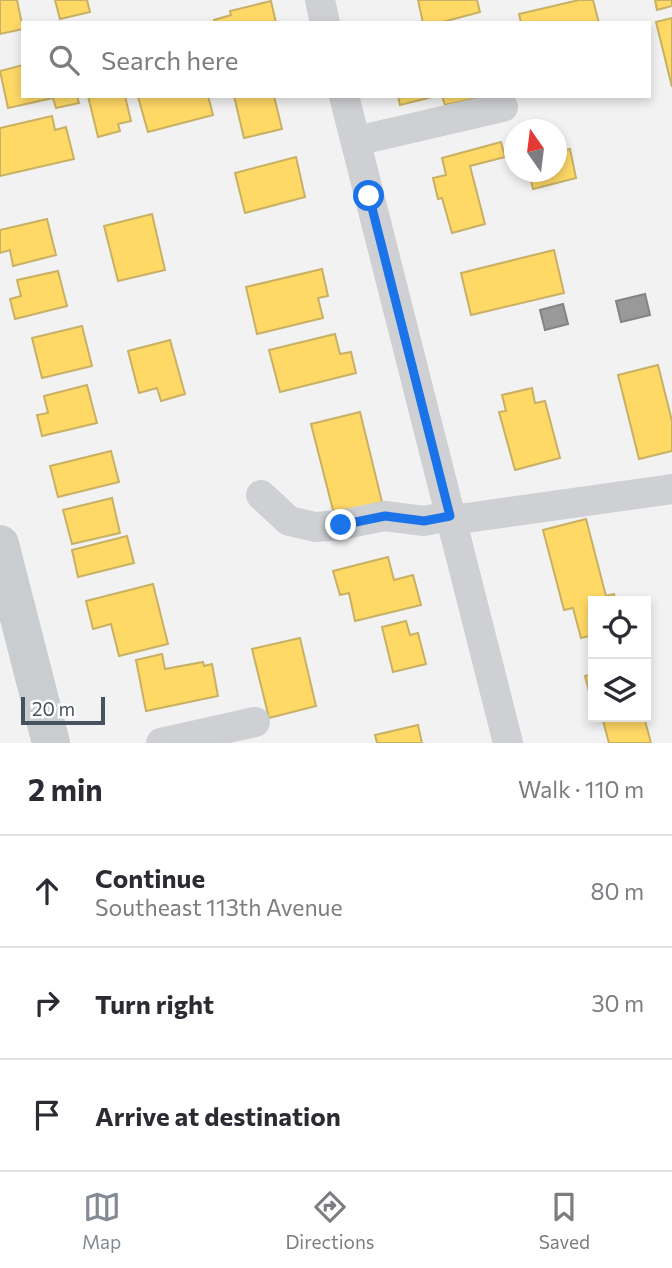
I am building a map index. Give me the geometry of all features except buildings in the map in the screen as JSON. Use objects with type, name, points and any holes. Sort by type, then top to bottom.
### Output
[{"type":"main road","points":[[0,544],[51,743]]},
{"type":"street","points":[[320,0],[325,21]]},
{"type":"street","points":[[345,98],[509,743]]},
{"type":"street","points":[[356,141],[503,107]]},
{"type":"street","points":[[261,495],[289,521],[315,527],[385,516],[424,521],[672,489]]},
{"type":"street","points":[[161,743],[255,722]]},
{"type":"route","points":[[341,525],[385,516],[424,521],[450,516],[369,196]]}]
